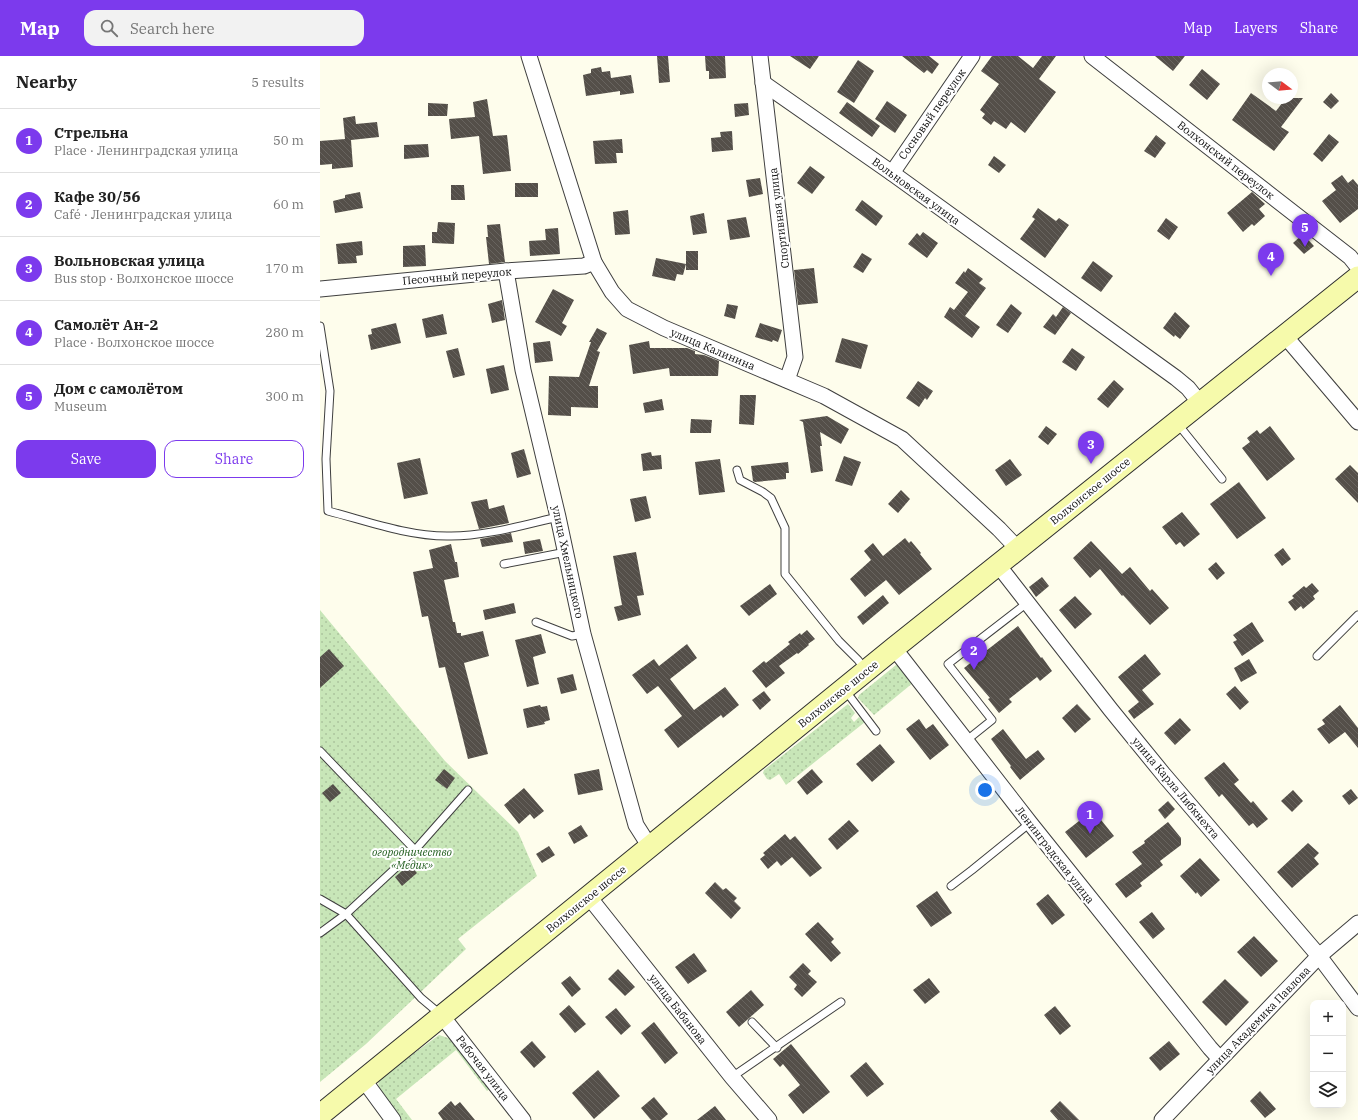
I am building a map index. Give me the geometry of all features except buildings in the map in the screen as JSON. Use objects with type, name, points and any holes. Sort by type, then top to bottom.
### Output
[{"type":"main road","name":"Волхонское шоссе","points":[[320,1115],[650,847],[848,694],[866,671],[894,648],[1358,277]]},
{"type":"street","name":"улица Калинина","points":[[529,56],[594,262],[612,292],[627,309],[664,328],[824,396],[902,439],[999,529],[1018,549]]},
{"type":"street","name":"Спортивная улица","points":[[760,56],[795,357],[787,380]]},
{"type":"street","name":"Сосновый переулок","points":[[892,172],[972,56]]},
{"type":"street","name":"Волхонский переулок","points":[[1092,56],[1350,257],[1358,267]]},
{"type":"street","name":"Вольновская улица","points":[[763,83],[892,172],[1176,378],[1188,388],[1200,403]]},
{"type":"street","name":"Песочный переулок","points":[[320,289],[506,270],[584,266],[594,262]]},
{"type":"street","name":"улица Хмельницкого","points":[[506,270],[523,370],[566,552],[583,634],[636,825],[650,847]]},
{"type":"street","points":[[1285,336],[1358,422]]},
{"type":"street","name":"улица Карла Либкнехта","points":[[998,565],[1111,710],[1159,769],[1319,956],[1358,1008]]},
{"type":"street","name":"Ленинградская улица","points":[[894,648],[1030,823],[1220,1059]]},
{"type":"street","name":"улица Бабанова","points":[[589,897],[732,1077],[769,1120]]},
{"type":"street","name":"улица Академика Павлова","points":[[1162,1120],[1319,956],[1358,923]]},
{"type":"street","name":"Рабочая улица","points":[[442,1016],[523,1120]]},
{"type":"street","points":[[363,1079],[393,1120]]},
{"type":"lane","points":[[320,326],[330,391],[326,459],[328,511],[405,532],[448,536],[493,532],[558,517]]},
{"type":"lane","points":[[1177,422],[1222,479]]},
{"type":"lane","points":[[737,470],[740,480],[771,498],[784,528],[785,574],[839,641],[858,660],[866,671]]},
{"type":"lane","points":[[504,564],[566,552]]},
{"type":"lane","points":[[967,740],[992,720],[948,664],[1027,603]]},
{"type":"lane","points":[[1317,656],[1358,615]]},
{"type":"lane","points":[[536,622],[572,636],[583,634]]},
{"type":"lane","points":[[848,694],[876,731]]},
{"type":"lane","points":[[320,751],[415,850]]},
{"type":"lane","points":[[320,933],[346,914],[415,850],[468,790]]},
{"type":"lane","points":[[951,886],[1030,823]]},
{"type":"lane","points":[[320,899],[346,914],[420,998],[442,1016]]},
{"type":"lane","points":[[732,1077],[777,1048],[841,1002]]},
{"type":"lane","points":[[752,1022],[777,1048]]},
{"type":"green space","name":"огородничество «Медик»","points":[[320,610],[445,761],[518,832],[537,876],[458,939],[466,949],[366,1044],[320,1082]]},
{"type":"green space","points":[[896,665],[902,667],[914,682],[874,715],[858,698],[859,695]]},
{"type":"green space","points":[[848,704],[855,713],[851,718],[854,722],[859,717],[865,722],[786,785],[779,774],[770,780],[767,779],[763,773],[764,770]]},
{"type":"green space","points":[[439,1035],[451,1039],[491,1088],[487,1091],[456,1050],[396,1099],[412,1120],[400,1120],[378,1088],[379,1079]]},
{"type":"place","name":"Дом с самолётом","points":[[1305,247]]},
{"type":"place","name":"Самолёт Ан-2","points":[[1271,276]]},
{"type":"place","name":"Вольновская улица","points":[[1091,464]]},
{"type":"place","name":"Кафе 30/56","points":[[974,670]]},
{"type":"place","name":"Стрельна","points":[[1090,834]]}]
